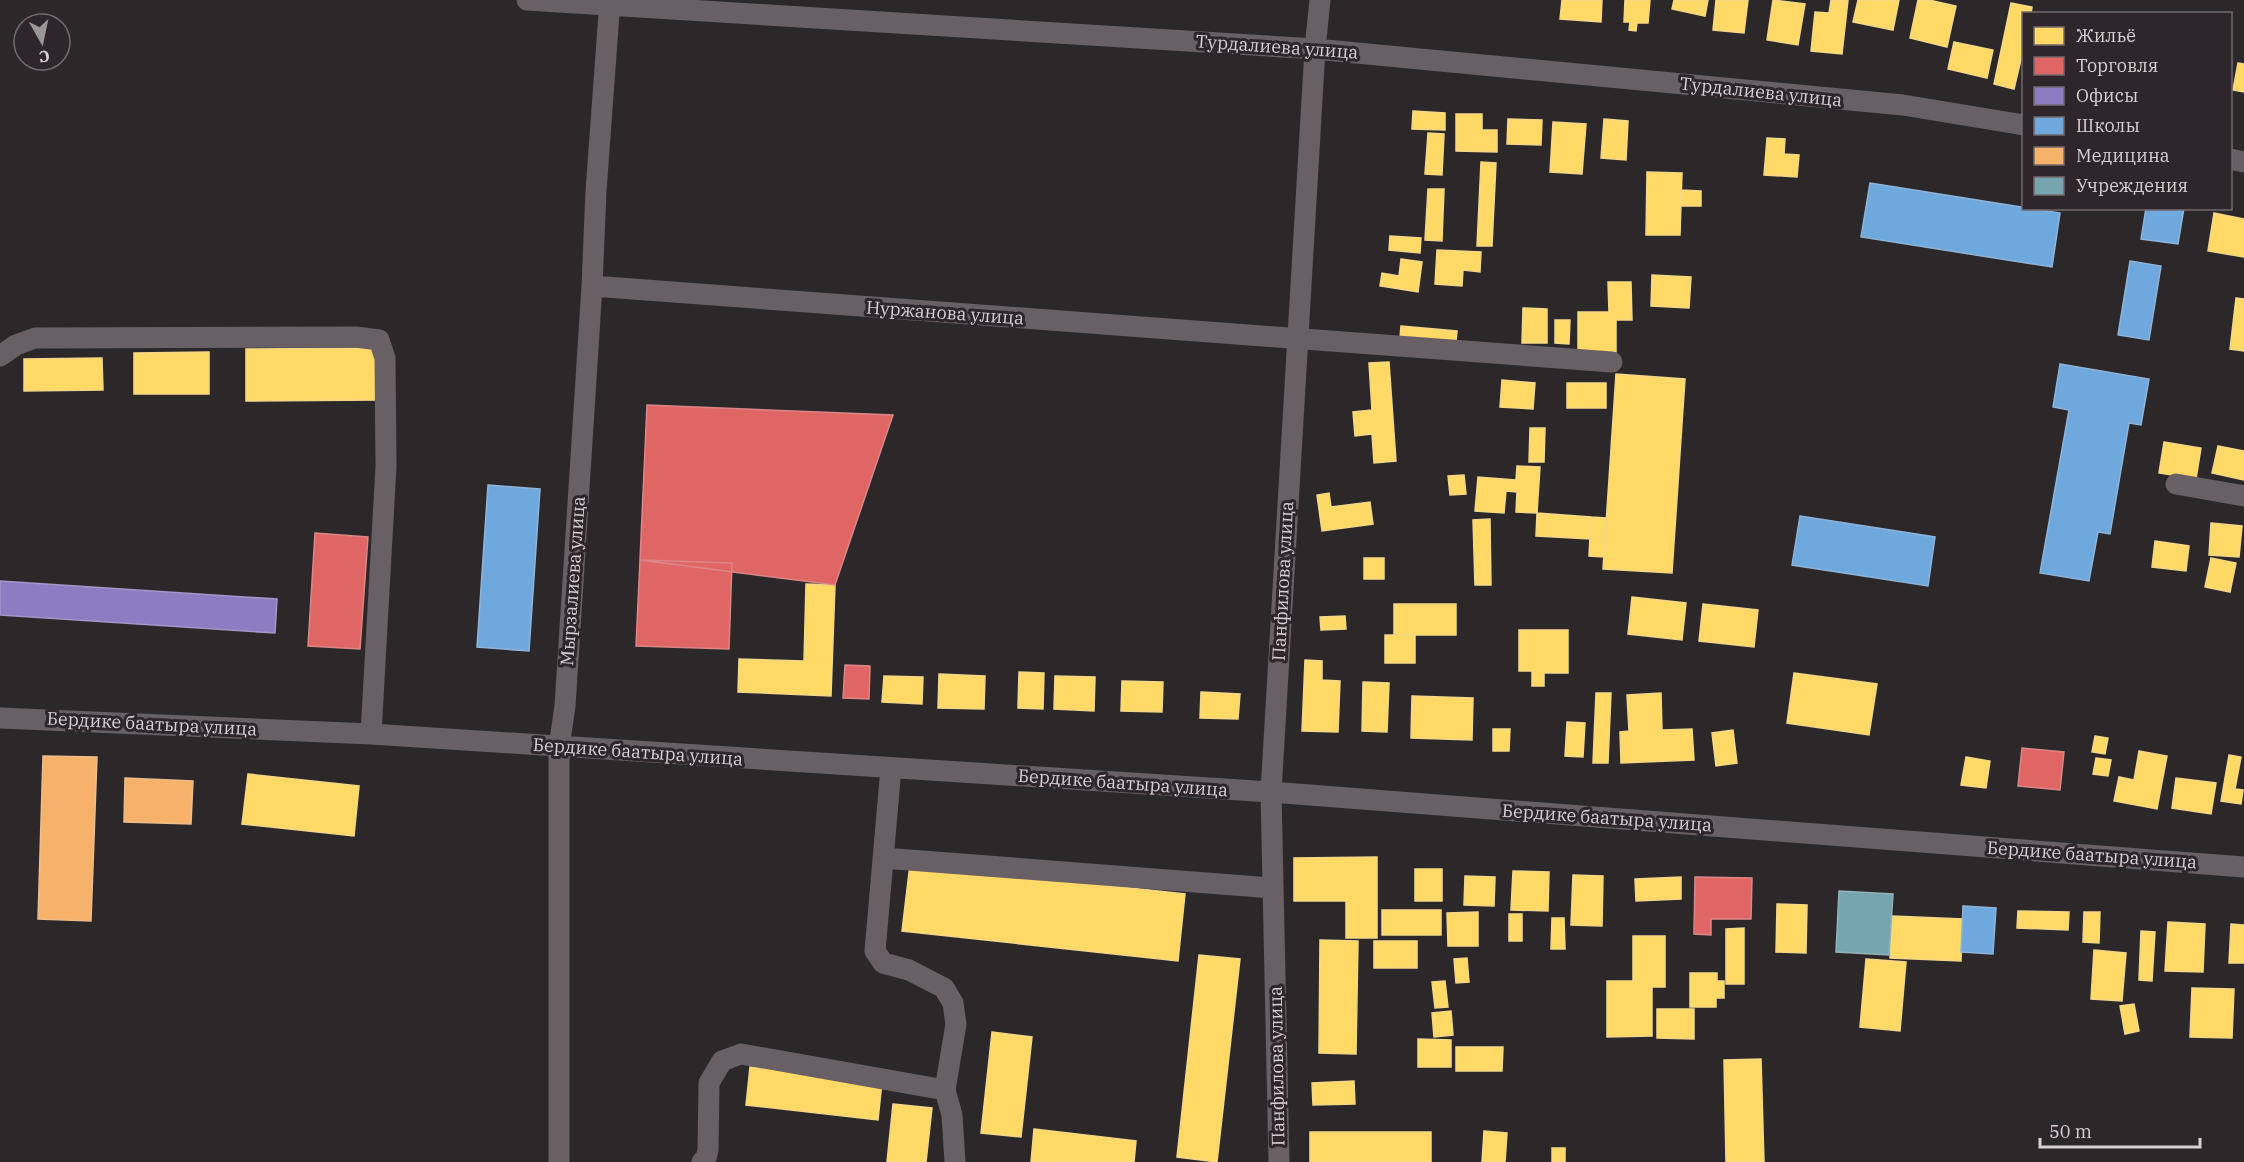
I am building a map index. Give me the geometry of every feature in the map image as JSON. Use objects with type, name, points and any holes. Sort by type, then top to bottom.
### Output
[{"type":"street","name":"Турдалиева улица","points":[[527,0],[610,3],[1315,49],[1903,105],[2022,125]]},
{"type":"street","name":"Панфилова улица","points":[[1279,1162],[1271,792],[1315,49],[1320,0]]},
{"type":"street","name":"Мырзалиева улица","points":[[559,1162],[557,784],[565,706],[596,191],[610,3]]},
{"type":"street","name":"Нуржанова улица","points":[[592,286],[1612,362]]},
{"type":"street","points":[[0,356],[16,345],[35,338],[356,337],[379,340],[385,358],[386,466],[371,734]]},
{"type":"street","points":[[2176,484],[2244,496]]},
{"type":"street","name":"Бердике баатыра улица","points":[[0,717],[371,734],[1271,792],[2244,867]]},
{"type":"street","points":[[891,768],[875,951],[883,963],[909,970],[944,988],[953,1003],[956,1024],[945,1090],[952,1115],[955,1162]]},
{"type":"street","points":[[883,858],[1273,888]]},
{"type":"street","points":[[702,1162],[708,1150],[709,1083],[722,1061],[741,1054],[945,1090]]},
{"type":"building: Жильё","points":[[1562,0],[1602,0],[1601,22],[1560,19]]},
{"type":"building: Жильё","points":[[1625,0],[1650,0],[1648,23],[1637,23],[1636,31],[1629,30],[1630,22],[1624,22]]},
{"type":"building: Жильё","points":[[1674,0],[1708,0],[1705,16],[1672,9]]},
{"type":"building: Жильё","points":[[1716,0],[1748,0],[1744,33],[1713,30]]},
{"type":"building: Жильё","points":[[1773,0],[1805,4],[1798,45],[1767,40]]},
{"type":"building: Жильё","points":[[1831,0],[1848,0],[1842,54],[1811,51],[1815,12],[1829,13]]},
{"type":"building: Жильё","points":[[1858,0],[1899,0],[1893,30],[1853,22]]},
{"type":"building: Жильё","points":[[1918,0],[1956,6],[1947,47],[1910,38]]},
{"type":"building: Жильё","points":[[2011,3],[2032,7],[2031,12],[2022,12],[2022,55],[2014,89],[1994,84]]},
{"type":"building: Жильё","points":[[1954,42],[1993,50],[1987,78],[1948,69]]},
{"type":"building: Жильё","points":[[2238,63],[2244,64],[2244,92],[2233,90]]},
{"type":"building: Жильё","points":[[1413,111],[1445,113],[1445,130],[1412,129]]},
{"type":"building: Жильё","points":[[1456,114],[1482,114],[1482,130],[1497,130],[1497,152],[1456,151]]},
{"type":"building: Жильё","points":[[1508,119],[1542,120],[1541,145],[1507,144]]},
{"type":"building: Жильё","points":[[1604,119],[1628,121],[1626,160],[1601,158]]},
{"type":"building: Жильё","points":[[1553,122],[1586,124],[1582,174],[1550,172]]},
{"type":"building: Жильё","points":[[1428,133],[1444,134],[1442,175],[1425,174]]},
{"type":"building: Жильё","points":[[1767,138],[1785,139],[1784,154],[1799,155],[1797,177],[1764,175]]},
{"type":"building: Жильё","points":[[1481,162],[1496,163],[1492,246],[1477,246]]},
{"type":"building: Жильё","points":[[1647,172],[1682,173],[1680,235],[1646,235]]},
{"type":"building: Жильё","points":[[1428,189],[1444,189],[1442,241],[1425,240]]},
{"type":"building: Жильё","points":[[1681,190],[1701,191],[1701,206],[1681,206]]},
{"type":"building: Жильё","points":[[2214,213],[2244,219],[2244,257],[2208,251]]},
{"type":"building: Жильё","points":[[1390,236],[1421,238],[1420,253],[1389,250]]},
{"type":"building: Жильё","points":[[1437,250],[1481,252],[1480,272],[1463,270],[1462,286],[1435,284]]},
{"type":"building: Жильё","points":[[1401,259],[1422,262],[1418,292],[1380,286],[1382,273],[1399,276]]},
{"type":"building: Жильё","points":[[1652,275],[1691,277],[1689,308],[1651,306]]},
{"type":"building: Жильё","points":[[1608,282],[1631,282],[1632,320],[1616,320],[1616,352],[1578,352],[1578,312],[1609,312]]},
{"type":"building: Жильё","points":[[2236,298],[2244,299],[2244,351],[2230,349]]},
{"type":"building: Жильё","points":[[1523,308],[1547,309],[1547,343],[1522,343]]},
{"type":"building: Жильё","points":[[1555,320],[1570,320],[1569,344],[1555,343]]},
{"type":"building: Жильё","points":[[1401,326],[1457,331],[1456,341],[1400,337]]},
{"type":"building: Жильё","points":[[376,348],[377,400],[246,401],[246,349]]},
{"type":"building: Жильё","points":[[209,352],[209,394],[134,394],[134,353]]},
{"type":"building: Жильё","points":[[102,358],[103,390],[24,391],[24,359]]},
{"type":"building: Жильё","points":[[1389,362],[1396,461],[1374,463],[1372,434],[1355,436],[1353,412],[1372,410],[1369,363]]},
{"type":"building: Жильё","points":[[1616,374],[1685,379],[1672,573],[1603,569]]},
{"type":"building: Жильё","points":[[1502,380],[1535,383],[1533,409],[1500,407]]},
{"type":"building: Жильё","points":[[1567,383],[1606,383],[1606,408],[1567,408]]},
{"type":"building: Жильё","points":[[1530,428],[1545,428],[1544,462],[1529,462]]},
{"type":"building: Жильё","points":[[799,430],[838,432],[835,526],[795,525]]},
{"type":"building: Жильё","points":[[2164,442],[2201,448],[2196,479],[2159,473]]},
{"type":"building: Жильё","points":[[2218,446],[2244,451],[2244,480],[2212,473]]},
{"type":"building: Жильё","points":[[1517,466],[1540,467],[1537,513],[1516,512],[1517,492],[1506,491],[1504,513],[1475,511],[1478,477],[1516,480]]},
{"type":"building: Жильё","points":[[1464,475],[1466,494],[1450,495],[1448,476]]},
{"type":"building: Жильё","points":[[1329,493],[1331,507],[1370,502],[1373,524],[1322,531],[1317,495]]},
{"type":"building: Жильё","points":[[1537,513],[1591,517],[1590,539],[1536,536]]},
{"type":"building: Жильё","points":[[1591,517],[1606,518],[1604,557],[1589,556]]},
{"type":"building: Жильё","points":[[1490,519],[1491,585],[1475,585],[1473,520]]},
{"type":"building: Жильё","points":[[2211,523],[2242,526],[2239,557],[2209,555]]},
{"type":"building: Жильё","points":[[2155,541],[2189,546],[2186,571],[2152,567]]},
{"type":"building: Жильё","points":[[1364,558],[1384,558],[1384,579],[1364,579]]},
{"type":"building: Жильё","points":[[2211,558],[2236,563],[2230,592],[2205,587]]},
{"type":"building: Жильё","points":[[806,584],[835,585],[831,696],[738,692],[739,659],[804,661]]},
{"type":"building: Жильё","points":[[1632,597],[1686,603],[1682,640],[1628,634]]},
{"type":"building: Жильё","points":[[1394,604],[1456,604],[1456,635],[1394,635]]},
{"type":"building: Жильё","points":[[1703,604],[1758,610],[1754,647],[1699,641]]},
{"type":"building: Жильё","points":[[1345,616],[1346,629],[1321,630],[1320,617]]},
{"type":"building: Жильё","points":[[1519,630],[1568,630],[1568,673],[1544,673],[1544,686],[1532,686],[1532,671],[1519,671]]},
{"type":"building: Жильё","points":[[1385,635],[1415,635],[1415,663],[1385,663]]},
{"type":"building: Жильё","points":[[1305,660],[1322,661],[1322,680],[1340,681],[1338,732],[1302,731]]},
{"type":"building: Жильё","points":[[1019,672],[1044,673],[1043,709],[1018,708]]},
{"type":"building: Жильё","points":[[1794,673],[1877,684],[1869,735],[1787,723]]},
{"type":"building: Жильё","points":[[939,674],[985,676],[984,709],[938,708]]},
{"type":"building: Жильё","points":[[884,676],[923,677],[922,704],[882,702]]},
{"type":"building: Жильё","points":[[1055,676],[1095,677],[1094,711],[1054,709]]},
{"type":"building: Жильё","points":[[1122,681],[1163,682],[1162,712],[1121,711]]},
{"type":"building: Жильё","points":[[1363,682],[1389,683],[1387,732],[1362,731]]},
{"type":"building: Жильё","points":[[1201,692],[1240,694],[1238,719],[1200,718]]},
{"type":"building: Жильё","points":[[1596,693],[1611,693],[1608,763],[1593,763]]},
{"type":"building: Жильё","points":[[1661,693],[1662,730],[1692,729],[1694,760],[1621,763],[1620,732],[1629,731],[1627,695]]},
{"type":"building: Жильё","points":[[1412,696],[1473,698],[1472,740],[1411,738]]},
{"type":"building: Жильё","points":[[1567,722],[1585,723],[1583,757],[1565,756]]},
{"type":"building: Жильё","points":[[1493,729],[1510,729],[1509,751],[1493,751]]},
{"type":"building: Жильё","points":[[1733,730],[1737,763],[1716,766],[1712,733]]},
{"type":"building: Жильё","points":[[2095,736],[2108,738],[2105,754],[2092,752]]},
{"type":"building: Жильё","points":[[2139,751],[2167,756],[2157,809],[2114,801],[2119,777],[2134,780]]},
{"type":"building: Жильё","points":[[2229,755],[2241,757],[2235,789],[2243,790],[2241,804],[2221,801]]},
{"type":"building: Жильё","points":[[1966,757],[1990,761],[1986,788],[1961,785]]},
{"type":"building: Жильё","points":[[2096,758],[2111,760],[2108,776],[2093,774]]},
{"type":"building: Жильё","points":[[248,774],[359,786],[354,836],[242,824]]},
{"type":"building: Жильё","points":[[2176,778],[2216,783],[2211,814],[2172,808]]},
{"type":"building: Жильё","points":[[1377,857],[1377,938],[1346,938],[1346,901],[1294,901],[1294,858]]},
{"type":"building: Жильё","points":[[910,864],[1185,894],[1178,961],[902,931]]},
{"type":"building: Жильё","points":[[1415,869],[1442,869],[1442,901],[1415,901]]},
{"type":"building: Жильё","points":[[1513,871],[1549,872],[1548,911],[1511,910]]},
{"type":"building: Жильё","points":[[1573,875],[1603,876],[1602,926],[1571,925]]},
{"type":"building: Жильё","points":[[1465,876],[1495,877],[1494,906],[1464,905]]},
{"type":"building: Жильё","points":[[1681,877],[1681,899],[1636,901],[1635,879]]},
{"type":"building: Жильё","points":[[1777,904],[1807,905],[1806,953],[1776,952]]},
{"type":"building: Жильё","points":[[1382,910],[1441,910],[1441,935],[1382,935]]},
{"type":"building: Жильё","points":[[2018,911],[2069,912],[2068,930],[2017,928]]},
{"type":"building: Жильё","points":[[1478,912],[1478,946],[1448,946],[1447,913]]},
{"type":"building: Жильё","points":[[2084,912],[2100,912],[2099,943],[2083,942]]},
{"type":"building: Жильё","points":[[1509,914],[1522,914],[1522,941],[1509,941]]},
{"type":"building: Жильё","points":[[1892,916],[1963,919],[1961,961],[1890,958]]},
{"type":"building: Жильё","points":[[1552,918],[1564,918],[1565,949],[1551,949]]},
{"type":"building: Жильё","points":[[2168,922],[2205,924],[2203,972],[2165,971]]},
{"type":"building: Жильё","points":[[2231,924],[2244,925],[2244,963],[2229,963]]},
{"type":"building: Жильё","points":[[1744,928],[1744,984],[1726,984],[1726,929]]},
{"type":"building: Жильё","points":[[2141,931],[2155,932],[2152,981],[2139,980]]},
{"type":"building: Жильё","points":[[1633,936],[1665,936],[1665,987],[1652,987],[1652,1036],[1607,1037],[1607,981],[1633,981]]},
{"type":"building: Жильё","points":[[1320,940],[1358,941],[1356,1054],[1319,1053]]},
{"type":"building: Жильё","points":[[1374,941],[1417,941],[1417,968],[1374,968]]},
{"type":"building: Жильё","points":[[2094,950],[2126,953],[2122,1001],[2091,999]]},
{"type":"building: Жильё","points":[[1199,955],[1240,959],[1217,1162],[1177,1157]]},
{"type":"building: Жильё","points":[[1467,958],[1469,982],[1456,983],[1454,959]]},
{"type":"building: Жильё","points":[[1866,959],[1906,962],[1900,1031],[1860,1027]]},
{"type":"building: Жильё","points":[[1690,973],[1717,973],[1717,981],[1724,981],[1724,998],[1716,998],[1716,1007],[1690,1007]]},
{"type":"building: Жильё","points":[[1445,981],[1448,1007],[1435,1008],[1432,982]]},
{"type":"building: Жильё","points":[[2192,988],[2234,989],[2232,1038],[2190,1037]]},
{"type":"building: Жильё","points":[[2134,1004],[2139,1031],[2125,1034],[2120,1006]]},
{"type":"building: Жильё","points":[[1657,1009],[1694,1009],[1694,1039],[1657,1038]]},
{"type":"building: Жильё","points":[[1451,1011],[1453,1035],[1434,1037],[1432,1013]]},
{"type":"building: Жильё","points":[[992,1032],[1032,1037],[1021,1137],[981,1133]]},
{"type":"building: Жильё","points":[[1418,1039],[1451,1040],[1451,1067],[1418,1067]]},
{"type":"building: Жильё","points":[[1456,1047],[1503,1047],[1502,1071],[1456,1071]]},
{"type":"building: Жильё","points":[[1761,1059],[1764,1162],[1726,1162],[1724,1060]]},
{"type":"building: Жильё","points":[[750,1067],[882,1082],[878,1120],[746,1105]]},
{"type":"building: Жильё","points":[[1354,1081],[1355,1104],[1313,1105],[1312,1083]]},
{"type":"building: Жильё","points":[[893,1104],[932,1108],[926,1162],[887,1162]]},
{"type":"building: Жильё","points":[[1034,1129],[1136,1141],[1134,1162],[1031,1162]]},
{"type":"building: Жильё","points":[[1484,1131],[1507,1133],[1505,1162],[1482,1162]]},
{"type":"building: Жильё","points":[[1310,1132],[1431,1132],[1431,1162],[1310,1162]]},
{"type":"building: Жильё","points":[[1552,1148],[1565,1148],[1565,1162],[1552,1162]]},
{"type":"building: Торговля","points":[[647,405],[893,415],[835,585],[640,560]]},
{"type":"building: Торговля","points":[[315,533],[368,537],[360,649],[308,646]]},
{"type":"building: Торговля","points":[[640,560],[732,563],[729,649],[636,646]]},
{"type":"building: Торговля","points":[[845,665],[870,666],[869,699],[843,698]]},
{"type":"building: Торговля","points":[[2022,748],[2064,752],[2060,790],[2018,786]]},
{"type":"building: Торговля","points":[[1695,877],[1752,878],[1751,919],[1711,919],[1711,935],[1694,934]]},
{"type":"building: Офисы","points":[[0,581],[277,599],[275,633],[0,615]]},
{"type":"building: Школы","points":[[1870,183],[2022,207],[2022,210],[2060,213],[2052,267],[1861,237]]},
{"type":"building: Школы","points":[[2146,210],[2184,210],[2178,244],[2141,239]]},
{"type":"building: Школы","points":[[2130,261],[2161,266],[2149,340],[2118,335]]},
{"type":"building: Школы","points":[[2060,364],[2149,379],[2141,425],[2129,423],[2110,534],[2098,532],[2089,581],[2040,573],[2069,410],[2053,407]]},
{"type":"building: Школы","points":[[488,485],[540,489],[529,651],[477,647]]},
{"type":"building: Школы","points":[[1800,516],[1935,537],[1928,586],[1792,565]]},
{"type":"building: Школы","points":[[1963,906],[1996,908],[1993,954],[1961,952]]},
{"type":"building: Медицина","points":[[43,756],[97,757],[91,921],[38,919]]},
{"type":"building: Медицина","points":[[125,778],[193,781],[191,824],[124,822]]},
{"type":"building: Учреждения","points":[[1839,891],[1893,894],[1889,955],[1836,952]]}]
